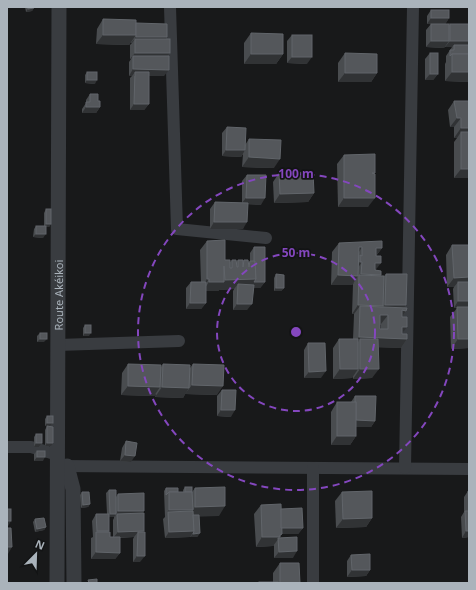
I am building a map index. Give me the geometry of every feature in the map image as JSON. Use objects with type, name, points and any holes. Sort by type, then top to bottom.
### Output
[{"type":"street","name":"Route Akéikoi","points":[[57,583],[61,463],[58,345],[59,7]]},
{"type":"street","points":[[170,7],[177,229],[266,238]]},
{"type":"street","points":[[406,468],[413,7]]},
{"type":"street","points":[[58,345],[179,341]]},
{"type":"street","points":[[7,447],[31,447],[61,463],[313,468],[469,469]]},
{"type":"street","name":"Route Akéikoi","points":[[61,463],[73,489],[74,583]]},
{"type":"street","points":[[313,468],[313,583]]},
{"type":"building","points":[[431,10],[449,10],[449,18],[431,18]]},
{"type":"building","points":[[103,19],[136,20],[136,35],[103,35]]},
{"type":"building","points":[[136,23],[167,24],[167,37],[136,37]]},
{"type":"building","points":[[431,24],[449,24],[449,41],[431,41]]},
{"type":"building","points":[[450,24],[469,24],[469,41],[450,41]]},
{"type":"building","points":[[251,33],[283,34],[283,54],[251,54]]},
{"type":"building","points":[[292,35],[312,35],[312,57],[292,57]]},
{"type":"building","points":[[135,39],[170,39],[170,53],[135,53]]},
{"type":"building","points":[[454,45],[469,45],[469,54],[452,54],[450,56],[450,50],[454,50]]},
{"type":"building","points":[[345,53],[377,54],[377,73],[345,73]]},
{"type":"building","points":[[430,53],[438,53],[438,74],[430,74]]},
{"type":"building","points":[[452,54],[469,54],[469,72],[452,72]]},
{"type":"building","points":[[133,56],[169,56],[169,70],[133,69]]},
{"type":"building","points":[[87,72],[97,72],[97,80],[87,80]]},
{"type":"building","points":[[135,72],[149,72],[149,104],[134,104]]},
{"type":"building","points":[[90,94],[98,94],[100,107],[86,107],[86,102],[90,102]]},
{"type":"building","points":[[454,101],[469,101],[469,128],[461,128],[461,118],[457,118]]},
{"type":"building","points":[[227,127],[246,128],[245,150],[226,150]]},
{"type":"building","points":[[461,132],[469,132],[469,169],[461,169]]},
{"type":"building","points":[[249,139],[281,140],[280,159],[249,157]]},
{"type":"building","points":[[375,154],[375,173],[372,173],[375,174],[375,198],[344,198],[344,155]]},
{"type":"building","points":[[313,172],[314,193],[280,194],[279,173]]},
{"type":"building","points":[[247,175],[266,175],[265,198],[246,198]]},
{"type":"building","points":[[215,202],[248,203],[247,222],[214,222]]},
{"type":"building","points":[[46,209],[51,209],[51,224],[46,224]]},
{"type":"building","points":[[36,226],[46,226],[46,234],[36,234]]},
{"type":"building","points":[[225,240],[225,260],[230,260],[230,268],[232,268],[232,260],[236,260],[237,267],[238,260],[243,260],[243,267],[244,260],[248,260],[249,267],[250,261],[255,261],[256,279],[225,280],[224,266],[224,282],[209,282],[209,279],[207,279],[207,241]]},
{"type":"building","points":[[382,241],[382,248],[376,248],[376,256],[381,256],[381,263],[375,263],[375,270],[381,271],[381,275],[361,274],[362,262],[360,262],[360,255],[362,256],[362,247],[359,247],[358,276],[338,275],[339,243]]},
{"type":"building","points":[[452,245],[469,245],[469,277],[454,278]]},
{"type":"building","points":[[254,247],[265,247],[265,282],[254,282],[256,279]]},
{"type":"building","points":[[276,274],[284,275],[284,288],[276,288]]},
{"type":"building","points":[[386,274],[407,274],[406,305],[385,305]]},
{"type":"building","points":[[359,275],[384,276],[383,306],[358,305]]},
{"type":"building","points":[[191,282],[206,282],[206,303],[190,303]]},
{"type":"building","points":[[458,282],[469,282],[469,301],[458,301]]},
{"type":"building","points":[[238,284],[254,285],[252,304],[237,304]]},
{"type":"building","points":[[360,306],[407,308],[406,311],[402,310],[402,317],[407,317],[407,327],[402,327],[402,334],[407,334],[407,339],[359,337]],"holes":[[[380,315],[388,315],[388,329],[380,329]]]},
{"type":"building","points":[[457,307],[469,307],[469,339],[458,339]]},
{"type":"building","points":[[85,325],[91,325],[91,333],[85,333]]},
{"type":"building","points":[[40,333],[47,333],[47,339],[40,339]]},
{"type":"building","points":[[339,339],[358,339],[358,369],[340,369]]},
{"type":"building","points":[[360,339],[378,339],[379,369],[360,369]]},
{"type":"building","points":[[308,343],[325,343],[326,371],[309,372]]},
{"type":"building","points":[[128,364],[161,365],[160,387],[128,386]]},
{"type":"building","points":[[163,364],[190,365],[189,388],[162,387]]},
{"type":"building","points":[[193,364],[224,365],[223,386],[192,385]]},
{"type":"building","points":[[222,390],[236,390],[235,410],[221,410]]},
{"type":"building","points":[[355,396],[376,396],[375,421],[356,420]]},
{"type":"building","points":[[337,402],[356,402],[356,436],[337,436]]},
{"type":"building","points":[[47,416],[53,416],[53,423],[47,423]]},
{"type":"building","points":[[47,426],[53,427],[53,443],[47,443]]},
{"type":"building","points":[[36,434],[42,434],[42,443],[36,443]]},
{"type":"building","points":[[126,441],[137,443],[135,456],[125,455]]},
{"type":"building","points":[[37,451],[45,451],[45,457],[37,457]]},
{"type":"building","points":[[185,487],[192,487],[192,492],[185,492]]},
{"type":"building","points":[[225,487],[225,506],[195,507],[195,488]]},
{"type":"building","points":[[166,488],[178,488],[178,492],[169,492],[166,495]]},
{"type":"building","points":[[109,490],[116,490],[116,514],[110,514]]},
{"type":"building","points":[[372,491],[372,518],[343,519],[342,492]]},
{"type":"building","points":[[82,492],[89,492],[90,504],[83,505]]},
{"type":"building","points":[[169,492],[192,492],[193,510],[169,510]]},
{"type":"building","points":[[144,493],[144,511],[118,511],[118,494]]},
{"type":"building","points":[[281,504],[282,534],[280,537],[262,537],[261,505]]},
{"type":"building","points":[[302,508],[303,528],[281,528],[281,509]]},
{"type":"building","points":[[7,509],[11,509],[11,521],[7,521]]},
{"type":"building","points":[[193,511],[194,531],[169,532],[168,512]]},
{"type":"building","points":[[465,511],[469,511],[469,531],[466,531]]},
{"type":"building","points":[[144,513],[144,531],[118,532],[117,514]]},
{"type":"building","points":[[96,514],[109,514],[109,531],[97,531]]},
{"type":"building","points":[[193,515],[199,515],[200,533],[193,534]]},
{"type":"building","points":[[44,518],[46,527],[37,529],[35,519]]},
{"type":"building","points":[[7,528],[11,528],[12,547],[7,547]]},
{"type":"building","points":[[96,532],[110,532],[110,537],[120,537],[120,553],[96,552]]},
{"type":"building","points":[[138,532],[145,532],[145,556],[137,556]]},
{"type":"building","points":[[297,537],[297,551],[279,552],[278,538]]},
{"type":"building","points":[[370,554],[370,570],[352,570],[351,555]]},
{"type":"building","points":[[280,563],[299,563],[300,583],[280,583]]},
{"type":"building","points":[[97,579],[97,583],[89,583],[88,580]]},
{"type":"building","points":[[278,582],[278,583],[259,583]]}]
